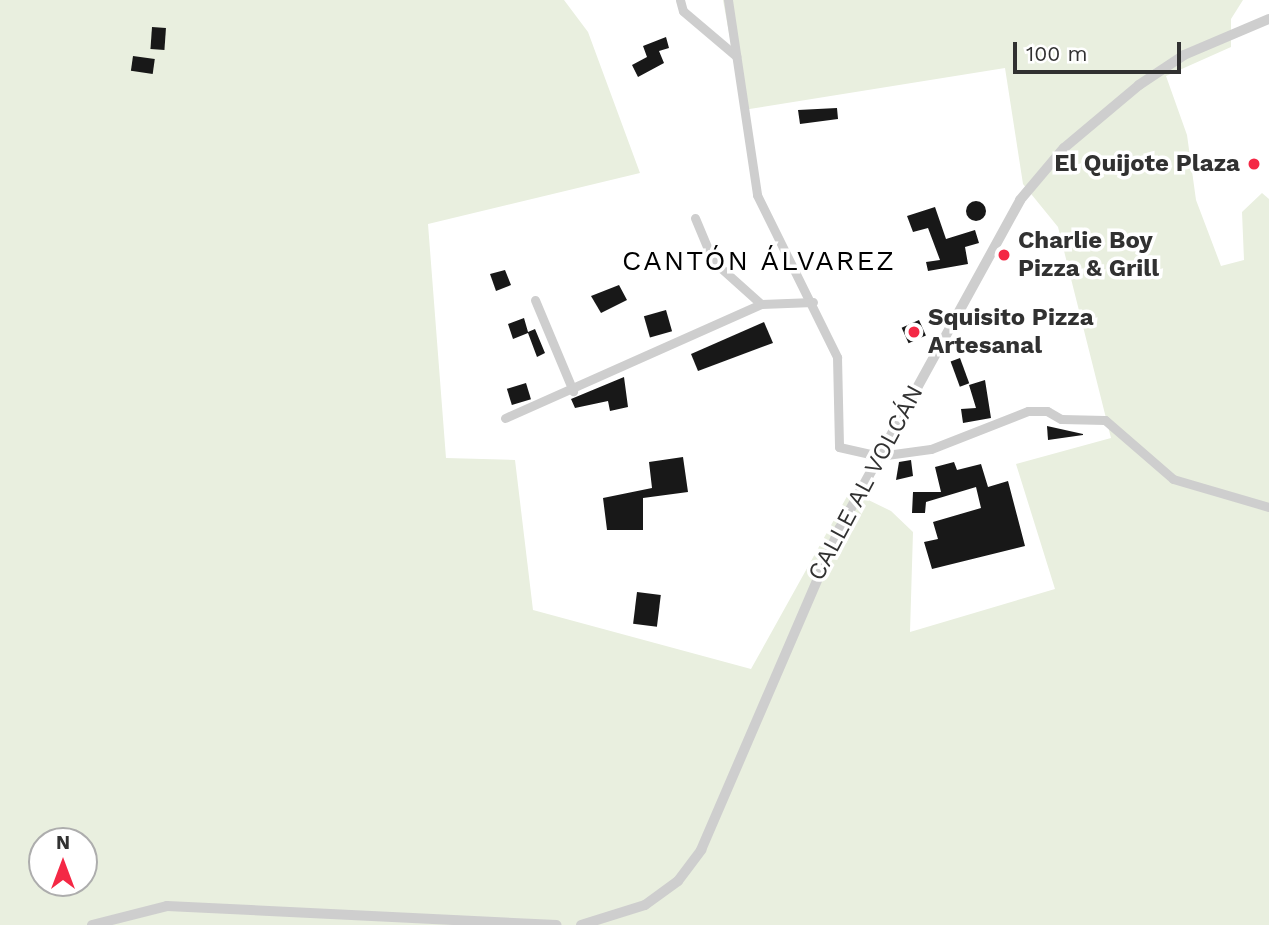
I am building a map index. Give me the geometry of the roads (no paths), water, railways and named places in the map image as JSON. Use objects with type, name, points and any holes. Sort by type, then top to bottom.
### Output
[{"type":"street","points":[[680,0],[683,11],[736,56]]},
{"type":"street","points":[[728,0],[757,195],[813,302],[837,357],[837,443],[853,454],[879,456],[961,442],[1028,411],[1047,411],[1061,419],[1105,420],[1173,479],[1269,507]]},
{"type":"street","name":"CALLE AL VOLCÁN","points":[[581,925],[645,905],[695,861],[804,602],[990,245],[1046,167],[1167,65],[1269,19]]},
{"type":"street","points":[[695,218],[713,261],[761,304]]},
{"type":"street","points":[[534,300],[573,391]]},
{"type":"street","points":[[505,418],[573,391],[761,304],[813,302]]},
{"type":"street","points":[[92,925],[167,906],[557,925]]},
{"type":"place","name":"El Quijote Plaza","points":[[1254,164]]},
{"type":"place","name":"Charlie Boy Pizza & Grill","points":[[1004,255]]},
{"type":"place","name":"Squisito Pizza Artesanal","points":[[914,332]]},
{"type":"district","name":"CANTÓN ÁLVAREZ","points":[[759,261]]}]
